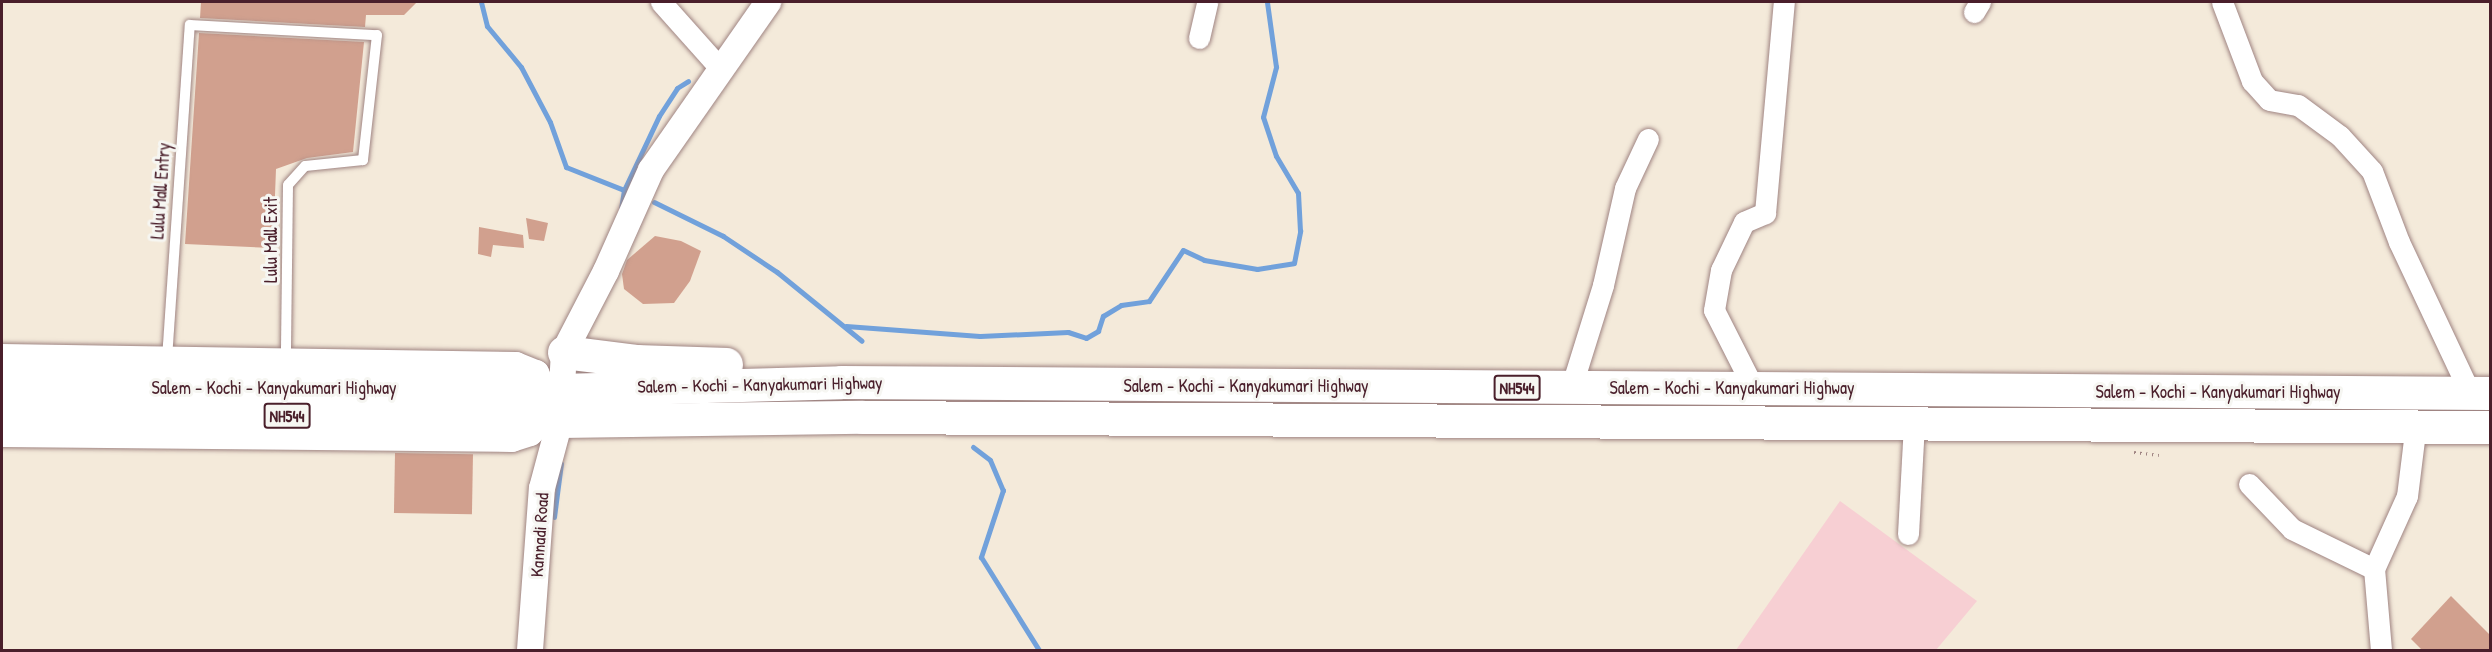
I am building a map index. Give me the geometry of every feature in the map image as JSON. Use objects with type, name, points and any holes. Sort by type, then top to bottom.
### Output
[{"type":"highway","points":[[564,352],[784,369],[808,383]]},
{"type":"highway","name":"Salem - Kochi - Kanyakumari Highway","points":[[2,413],[552,405],[808,383],[2480,393]]},
{"type":"highway","name":"Salem - Kochi - Kanyakumari Highway","points":[[2,385],[874,417],[1914,424],[2416,424],[2490,427]]},
{"type":"street","points":[[661,2],[719,67]]},
{"type":"street","points":[[564,352],[606,271],[651,170],[719,67],[768,2]]},
{"type":"street","points":[[1199,38],[1208,2]]},
{"type":"street","points":[[1753,387],[1714,310],[1721,270],[1744,222],[1765,213],[1784,2]]},
{"type":"street","points":[[2222,2],[2252,81],[2263,94],[2269,100],[2298,105],[2340,136],[2372,171],[2399,242],[2480,393]]},
{"type":"street","points":[[1571,388],[1603,285],[1624,188],[1648,138]]},
{"type":"street","name":"Kannadi Road","points":[[530,651],[542,488],[552,405],[564,352]]},
{"type":"street","points":[[2,357],[516,365],[536,373],[552,405],[530,433],[512,438],[2,435]]},
{"type":"street","points":[[1908,534],[1914,424]]},
{"type":"street","points":[[2381,651],[2374,569],[2407,496],[2416,424]]},
{"type":"street","points":[[2249,484],[2292,529],[2374,569]]},
{"type":"lane","name":"Lulu Mall Entry","points":[[167,360],[190,25],[377,35]]},
{"type":"lane","name":"Lulu Mall Exit","points":[[286,362],[288,185],[305,166],[363,160],[377,35]]},
{"type":"path","points":[[2128,451],[2159,455]]},
{"type":"shaded area","points":[[1840,501],[1977,601],[1936,650],[1736,650]]},
{"type":"building","points":[[201,2],[417,2],[404,15],[366,15],[365,27],[200,18]]},
{"type":"building","points":[[199,33],[364,42],[353,152],[307,158],[276,169],[273,248],[185,244]]},
{"type":"building","points":[[526,218],[548,223],[544,241],[529,239]]},
{"type":"building","points":[[479,227],[523,235],[524,248],[493,245],[491,257],[478,254]]},
{"type":"building","points":[[655,236],[681,241],[701,251],[690,281],[674,303],[643,304],[624,289],[622,274],[627,260]]},
{"type":"building","points":[[395,453],[473,454],[472,514],[394,513]]},
{"type":"building","points":[[2451,596],[2490,635],[2490,651],[2423,651],[2411,639]]},
{"type":"waterway","points":[[481,2],[487,26],[521,67],[550,122],[566,167],[624,190]]},
{"type":"waterway","points":[[846,326],[980,336],[1068,332],[1086,338],[1098,331],[1103,316],[1121,305],[1149,301],[1183,250],[1204,260],[1257,269],[1294,263],[1300,231],[1298,193],[1276,156],[1263,117],[1276,67],[1267,2]]},
{"type":"waterway","points":[[621,209],[624,190],[659,116],[677,88],[688,81]]},
{"type":"waterway","points":[[654,202],[723,236],[777,272],[862,341]]},
{"type":"waterway","points":[[973,447],[990,460],[1003,490],[981,557],[1039,650]]},
{"type":"waterway","points":[[554,517],[561,463]]}]
